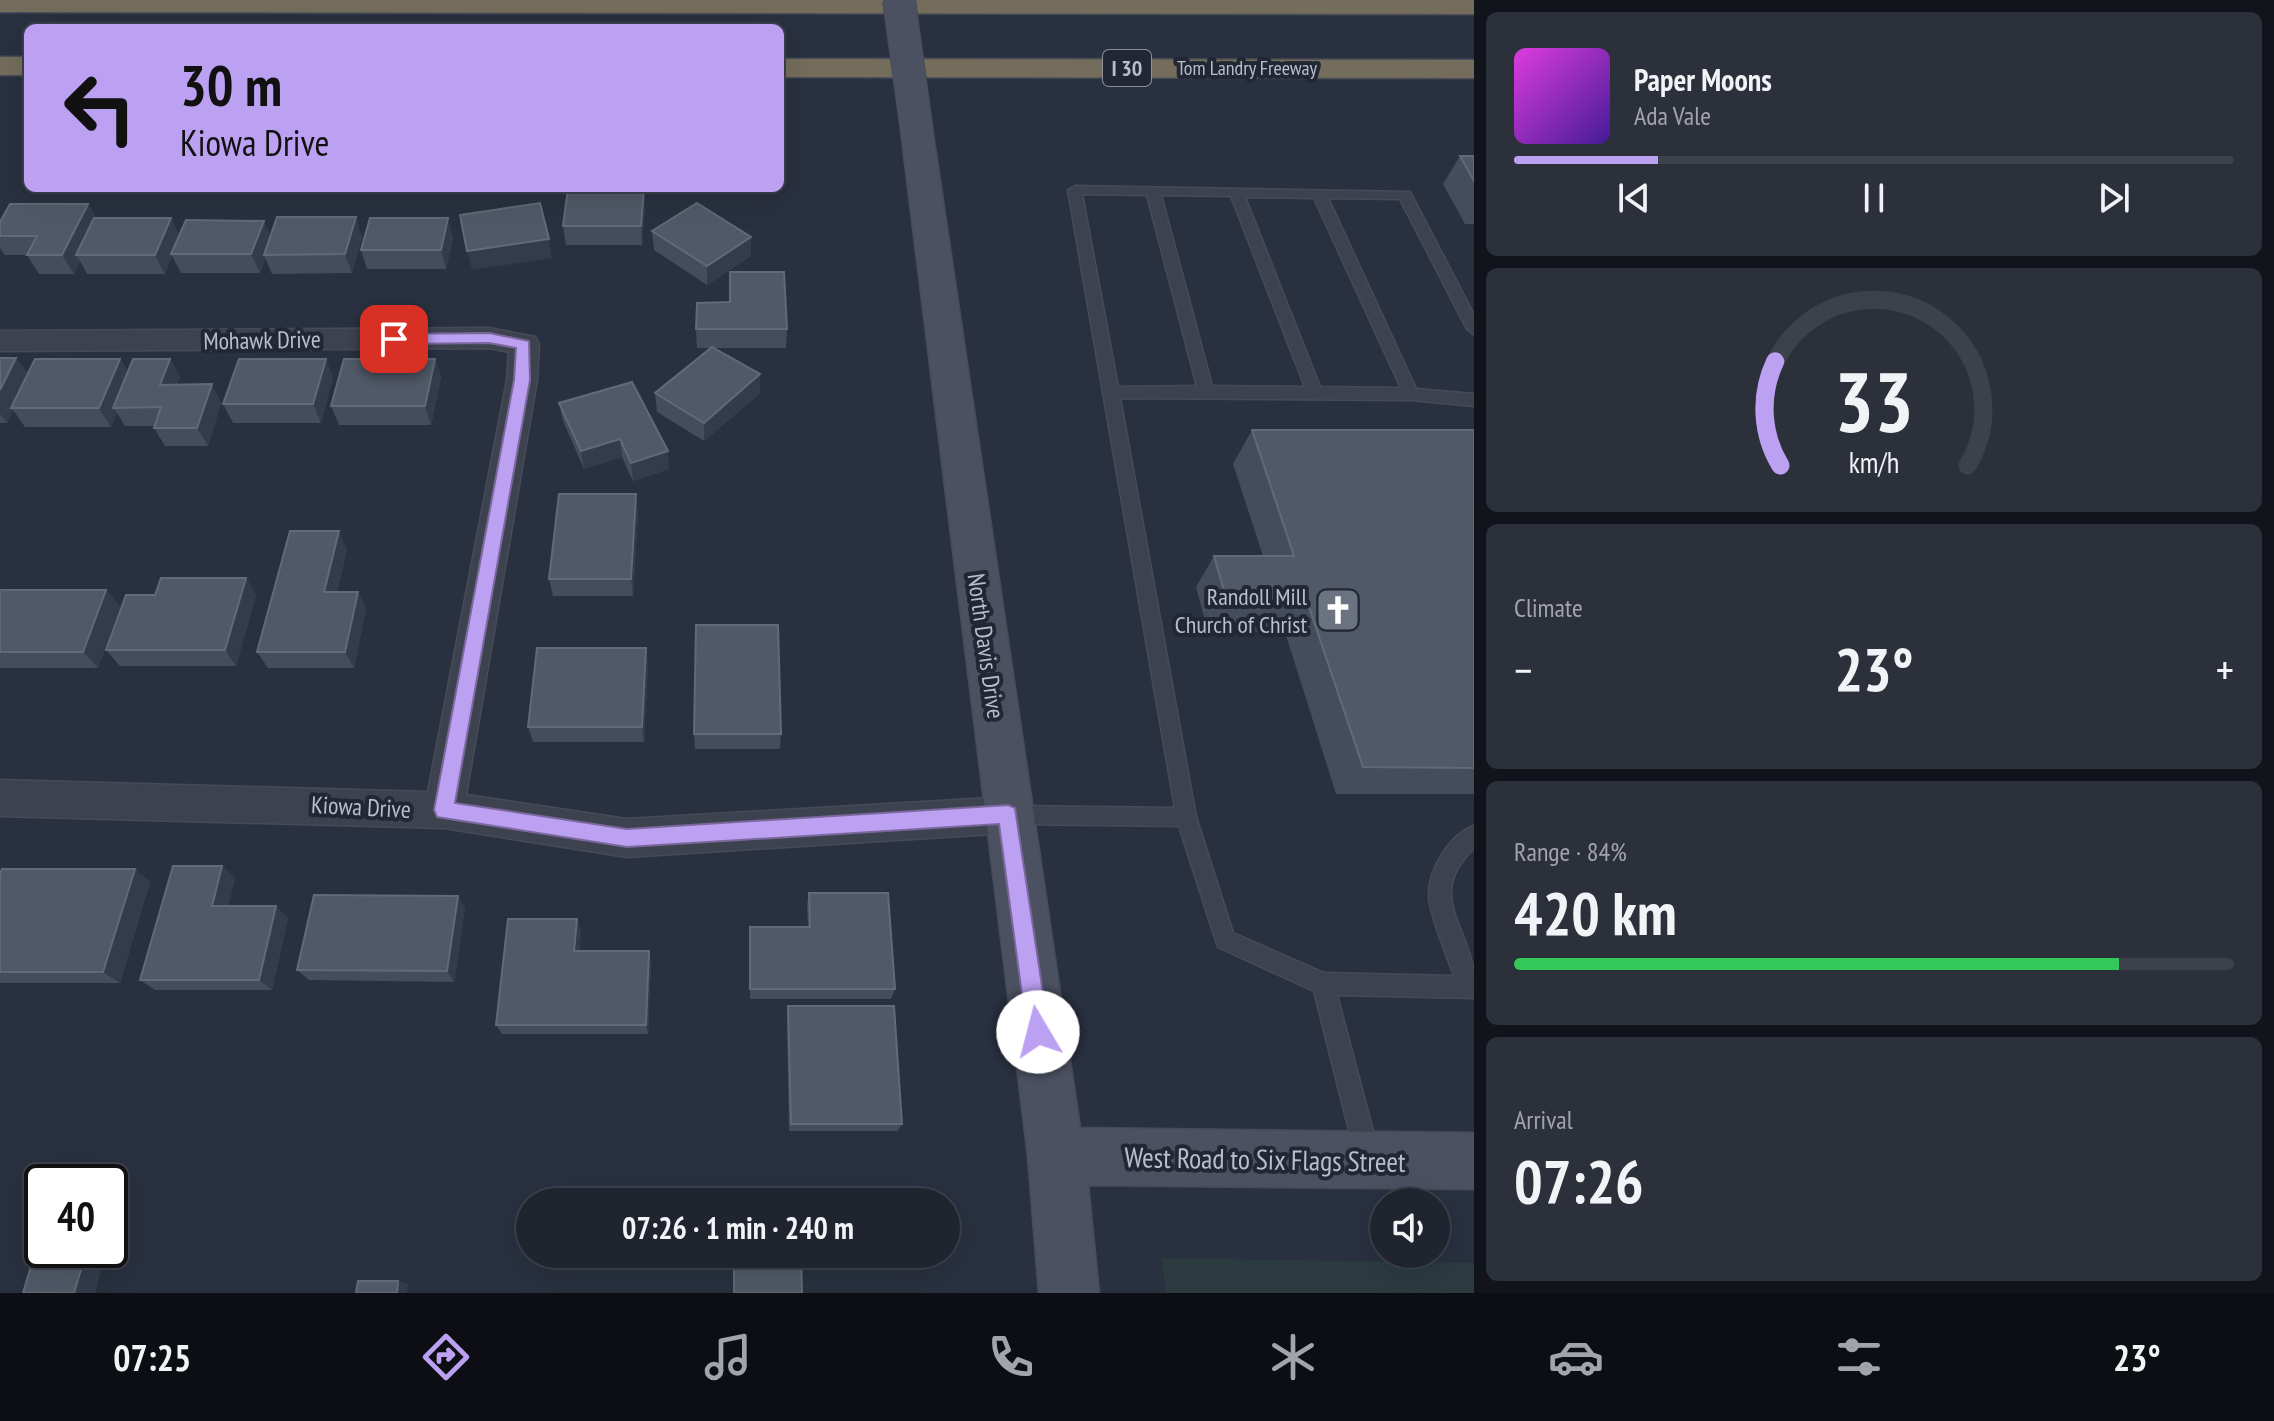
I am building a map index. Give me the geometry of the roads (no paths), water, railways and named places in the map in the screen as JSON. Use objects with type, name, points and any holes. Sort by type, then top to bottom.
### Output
[{"type":"highway","points":[[1053,3],[1181,0]]},
{"type":"highway","points":[[0,4],[1053,3],[1474,6]]},
{"type":"highway","points":[[0,66],[24,66]]},
{"type":"highway","name":"Tom Landry Freeway","points":[[784,68],[1474,69]]},
{"type":"street","name":"North Davis Drive","points":[[899,0],[1056,1156],[1069,1293]]},
{"type":"street","name":"Mohawk Drive","points":[[0,341],[489,338],[524,344],[522,380],[444,810]]},
{"type":"street","name":"Kiowa Drive","points":[[0,798],[444,810],[627,838],[1008,815]]},
{"type":"street","name":"West Road to Six Flags Street","points":[[1056,1156],[1474,1161]]},
{"type":"lane","points":[[1474,329],[1405,195],[1075,190],[1186,817],[1225,940],[1323,984],[1471,987],[1439,897],[1448,860],[1474,835]]},
{"type":"lane","points":[[1153,191],[1206,391]]},
{"type":"lane","points":[[1236,192],[1315,393]]},
{"type":"lane","points":[[1319,193],[1411,394]]},
{"type":"lane","points":[[1111,393],[1411,394],[1474,400]]},
{"type":"lane","points":[[1008,815],[1186,817]]},
{"type":"lane","points":[[1323,984],[1368,1159]]},
{"type":"place","name":"Randoll Mill Church of Christ","points":[[1338,610]]}]
